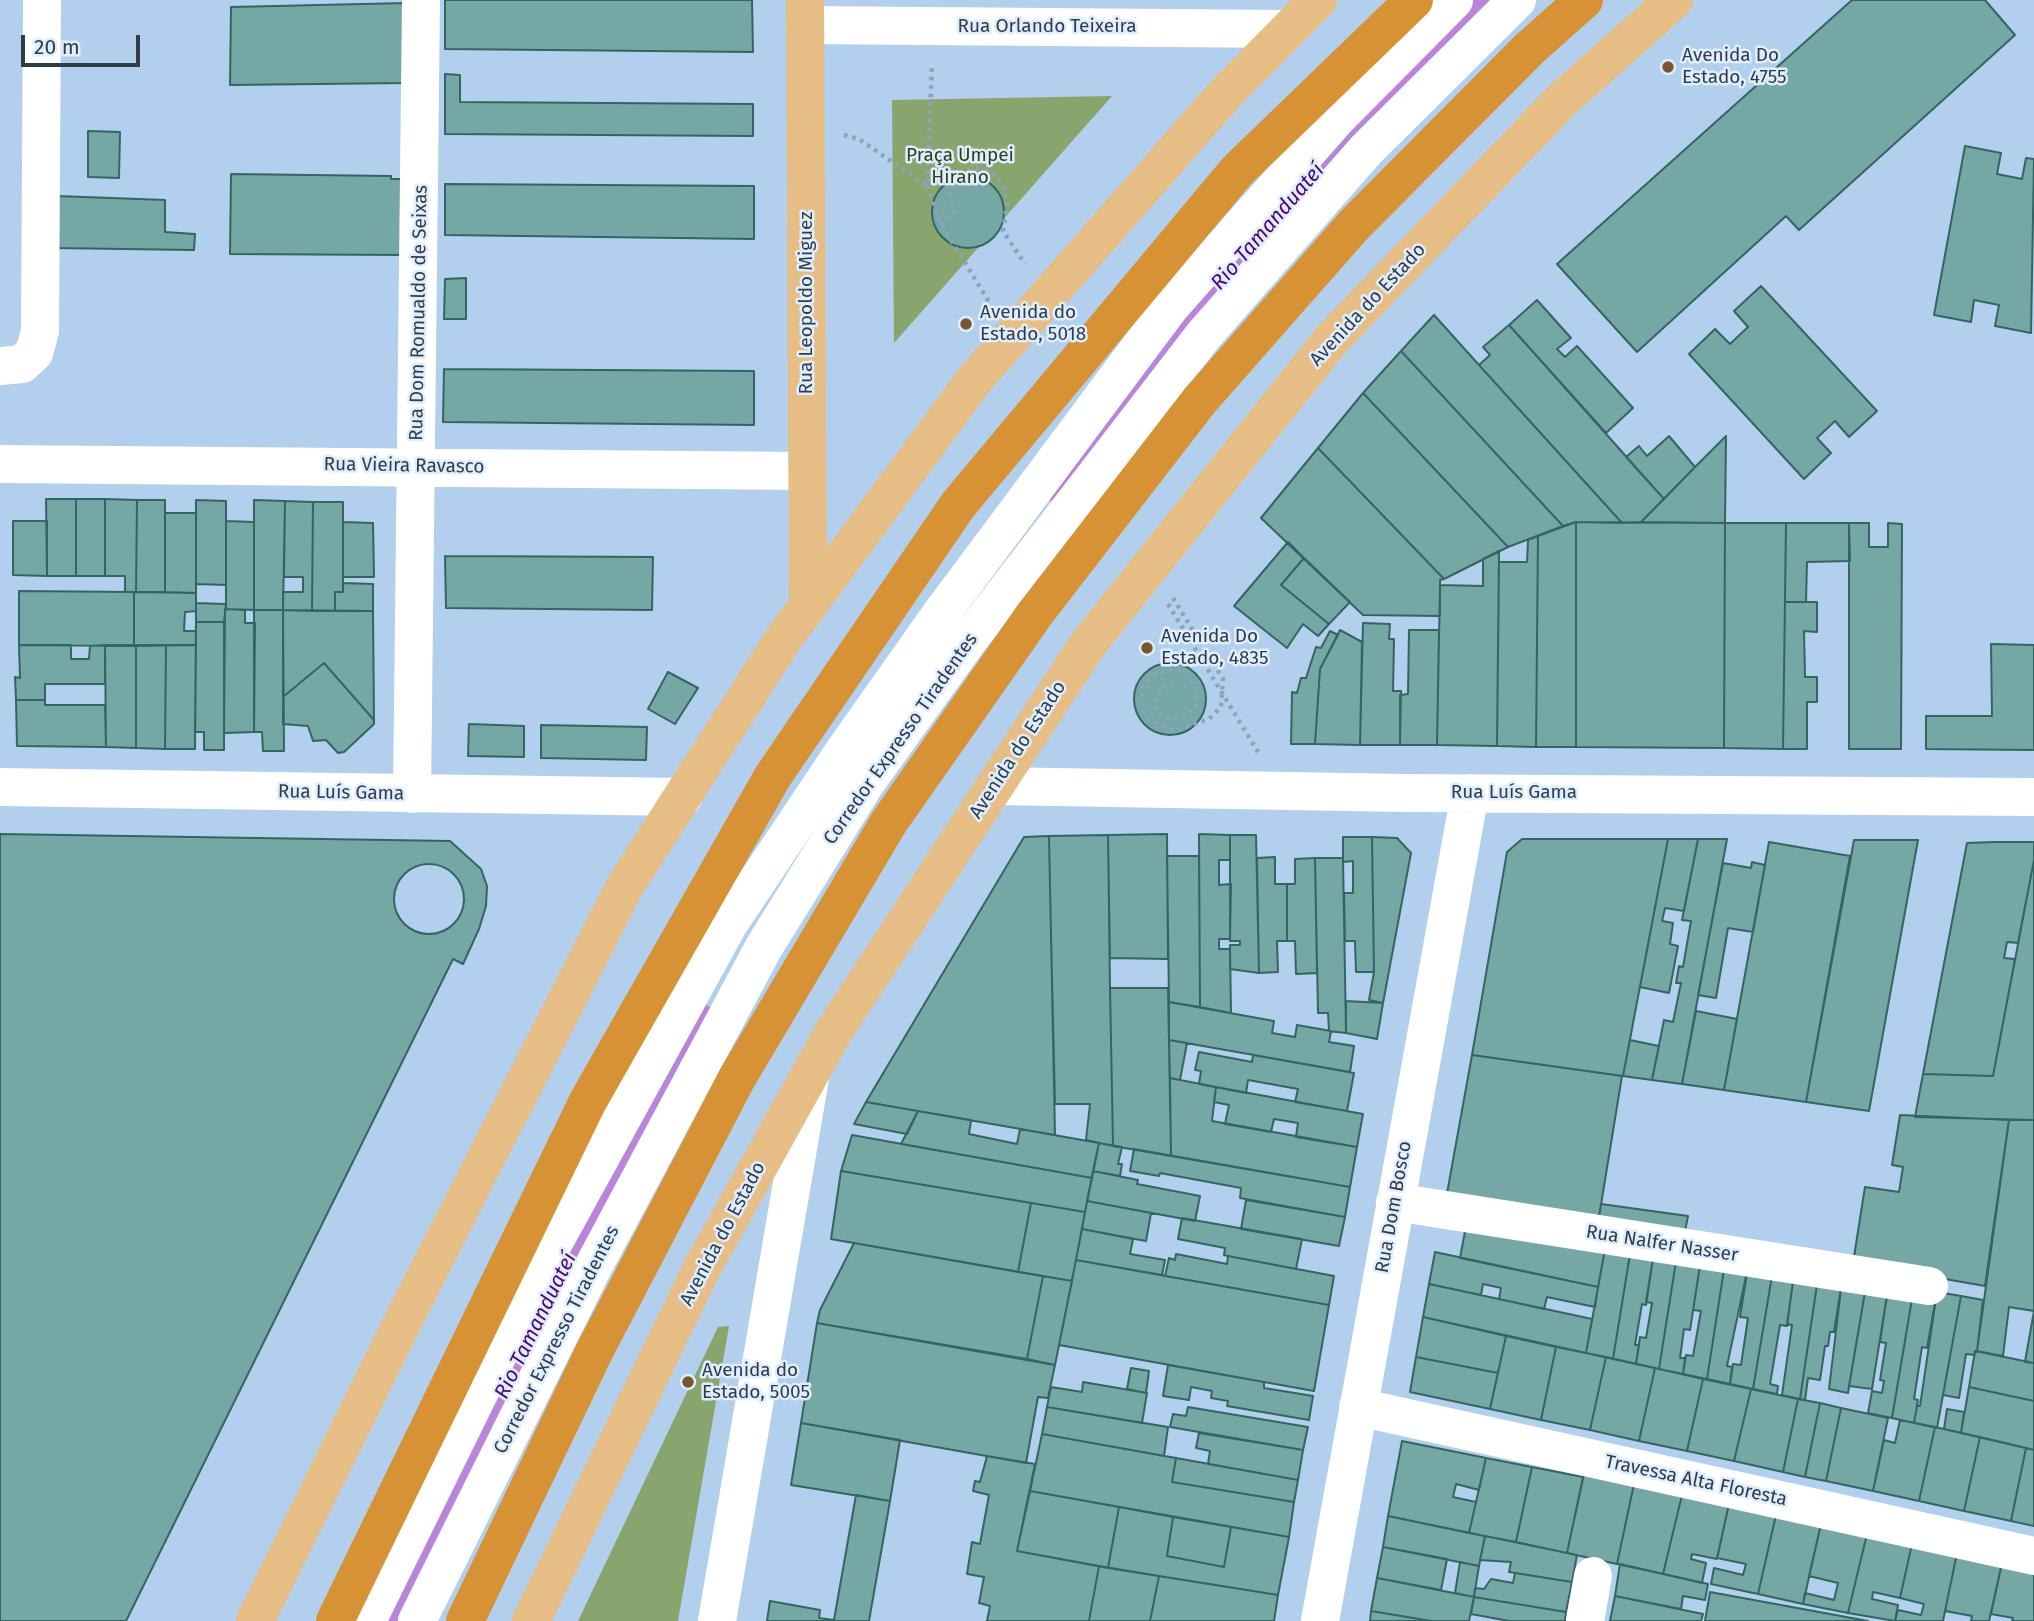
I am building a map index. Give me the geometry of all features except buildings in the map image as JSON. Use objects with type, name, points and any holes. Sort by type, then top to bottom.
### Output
[{"type":"highway","points":[[335,1621],[587,1101],[773,776],[958,505],[1237,171],[1414,0]]},
{"type":"highway","points":[[465,1621],[594,1352],[737,1078],[890,822],[1034,615],[1200,400],[1354,225],[1529,49],[1584,0]]},
{"type":"main road","points":[[255,1621],[404,1319],[625,886],[808,606],[975,379],[1225,94],[1318,0]]},
{"type":"main road","name":"Avenida do Estado","points":[[531,1621],[701,1270],[834,1031],[1088,644],[1332,339],[1561,101],[1674,0]]},
{"type":"main road","name":"Rua Leopoldo Miguez","points":[[805,12],[808,606]]},
{"type":"street","points":[[0,366],[22,364],[34,352],[40,331],[42,0]]},
{"type":"street","name":"Rua Dom Romualdo de Seixas","points":[[412,794],[421,0]]},
{"type":"street","name":"Corredor Expresso Tiradentes","points":[[367,1621],[548,1253],[728,925],[842,754],[943,611],[1170,307],[1339,116],[1454,0]]},
{"type":"street","name":"Corredor Expresso Tiradentes","points":[[417,1621],[599,1254],[764,947],[865,784],[967,642],[1203,336],[1366,150],[1517,0]]},
{"type":"street","name":"Rua Orlando Teixeira","points":[[805,12],[933,26],[1289,29]]},
{"type":"street","name":"Rua Vieira Ravasco","points":[[0,464],[807,471]]},
{"type":"street","name":"Rua Luís Gama","points":[[995,786],[2034,797]]},
{"type":"street","name":"Rua Luís Gama","points":[[0,787],[683,797]]},
{"type":"street","name":"Rua Dom Bosco","points":[[1320,1621],[1470,793]]},
{"type":"street","points":[[717,1621],[810,1074]]},
{"type":"street","name":"Rua Nalfer Nasser","points":[[1395,1202],[1929,1286]]},
{"type":"street","name":"Travessa Alta Floresta","points":[[1358,1407],[2034,1556]]},
{"type":"street","points":[[1585,1621],[1593,1576]]},
{"type":"path","points":[[807,126],[859,139],[927,186],[933,26]]},
{"type":"path","points":[[941,224],[954,213],[950,193],[958,176],[977,168],[993,173],[1004,188],[1007,206],[1003,231]]},
{"type":"path","points":[[1147,570],[1283,791]]},
{"type":"path","points":[[1176,681],[1161,690],[1154,704],[1162,718],[1182,718],[1196,707],[1195,686],[1185,673],[1173,668],[1153,675],[1142,688],[1142,706],[1149,720],[1174,731],[1209,719],[1221,707],[1223,679]]},
{"type":"green space","name":"Praça Umpei Hirano","points":[[1112,96],[894,343],[892,100]]},
{"type":"green space","points":[[729,1326],[678,1621],[578,1621],[718,1327]]},
{"type":"waterway","name":"Rio Tamanduateí","points":[[1071,471],[1187,321],[1353,130],[1485,0]]},
{"type":"waterway","name":"Rio Tamanduateí","points":[[392,1621],[571,1254],[689,1036]]},
{"type":"place","name":"Avenida Do Estado, 4755","points":[[1668,67]]},
{"type":"place","name":"Avenida do Estado, 5018","points":[[966,324]]},
{"type":"place","name":"Avenida Do Estado, 4835","points":[[1147,648]]},
{"type":"place","name":"Avenida do Estado, 5005","points":[[688,1382]]}]
